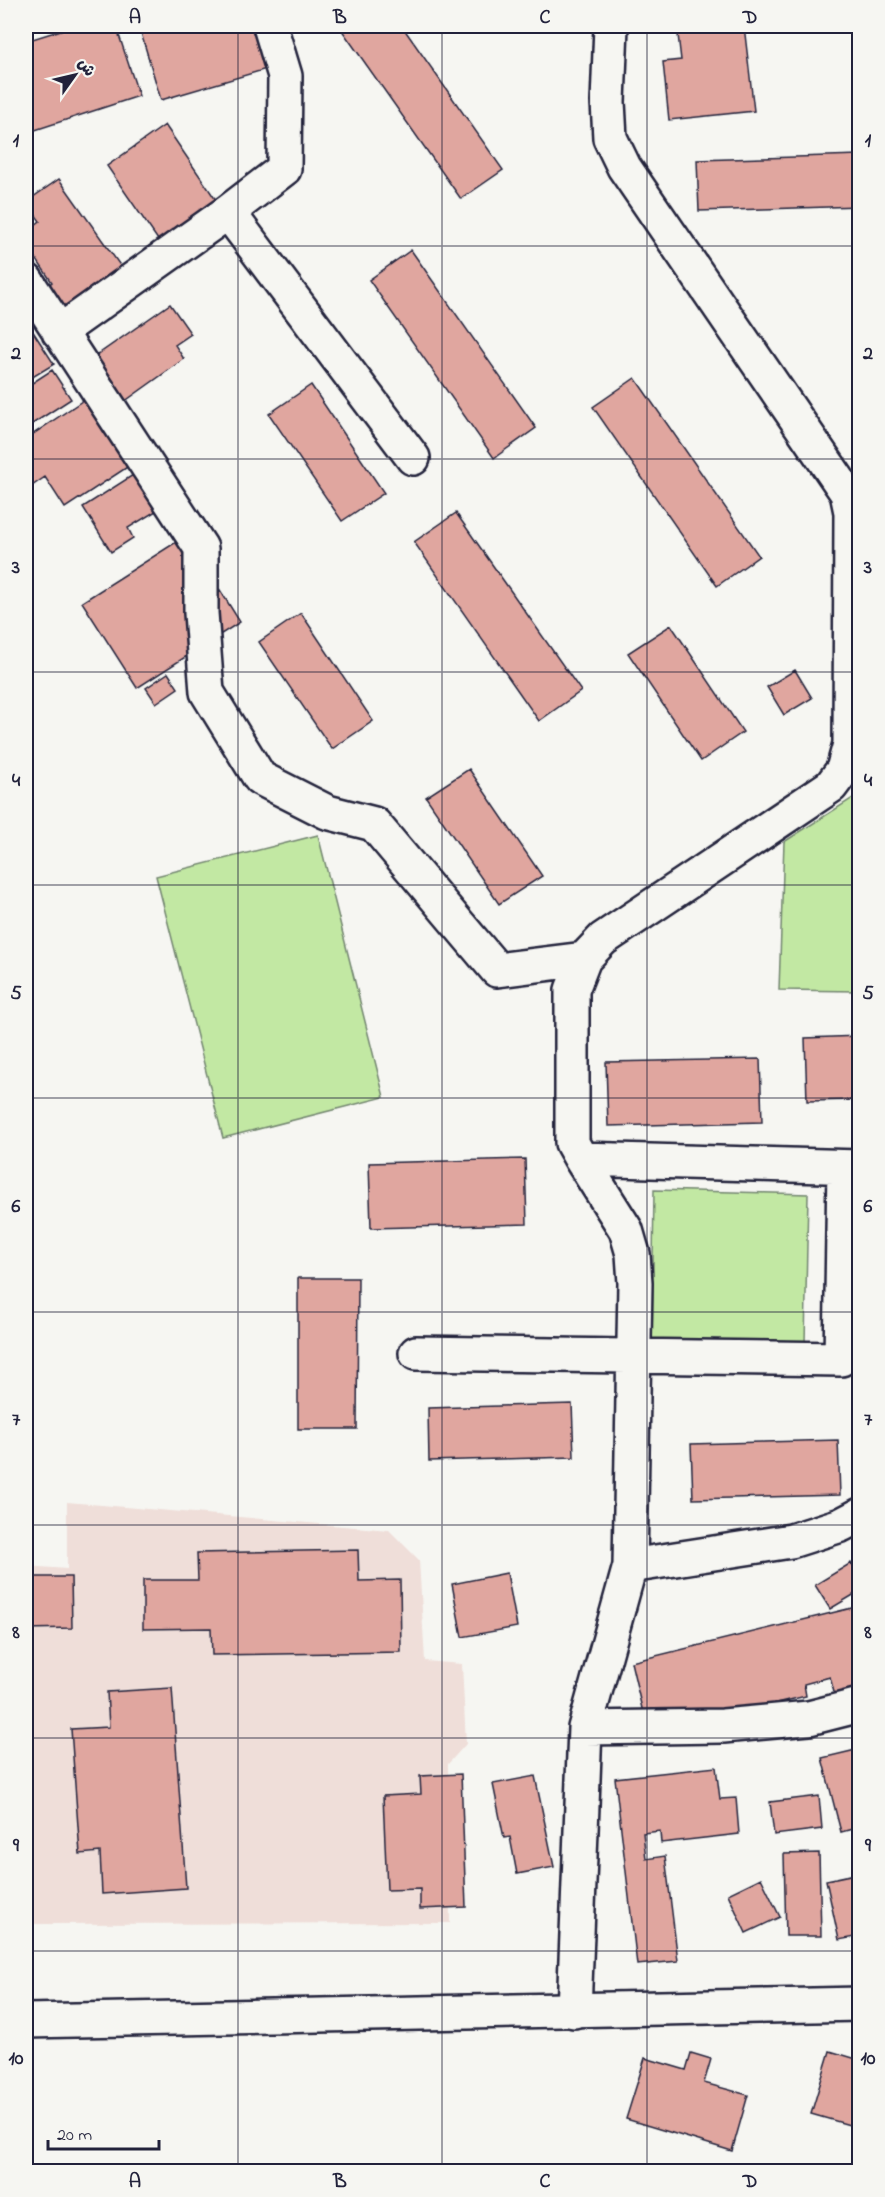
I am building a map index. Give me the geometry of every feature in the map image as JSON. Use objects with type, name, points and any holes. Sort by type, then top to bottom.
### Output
[{"type":"street","points":[[59,332],[228,213],[284,169],[285,76],[270,26]]},
{"type":"street","points":[[611,26],[608,102],[610,138],[624,167],[853,499],[851,512],[850,744],[843,770],[831,786]]},
{"type":"street","points":[[228,213],[413,458]]},
{"type":"street","points":[[26,280],[201,548],[201,613],[207,692],[260,778],[327,812],[374,825],[497,970],[584,959]]},
{"type":"street","points":[[574,2011],[585,1728],[630,1566],[635,1283],[633,1254],[626,1230],[572,1143],[572,990],[584,959],[603,939],[860,768]]},
{"type":"street","points":[[416,1353],[841,1359],[852,1167],[581,1159]]},
{"type":"street","points":[[630,1566],[791,1541],[841,1525],[860,1515]]},
{"type":"street","points":[[585,1728],[734,1725],[809,1718],[860,1705]]},
{"type":"street","points":[[26,2021],[860,2004]]},
{"type":"shaded area","points":[[67,1502],[389,1530],[419,1560],[425,1661],[462,1664],[466,1744],[448,1764],[450,1923],[26,1924],[26,1566],[67,1569]]},
{"type":"green space","points":[[859,794],[859,991],[779,990],[784,842]]},
{"type":"green space","points":[[318,835],[384,1097],[223,1138],[156,876]]},
{"type":"green space","points":[[654,1190],[808,1194],[805,1343],[652,1339]]},
{"type":"building","points":[[74,26],[116,26],[139,96],[26,133],[26,41]]},
{"type":"building","points":[[139,26],[261,26],[273,67],[161,100]]},
{"type":"building","points":[[339,26],[402,26],[503,170],[461,199]]},
{"type":"building","points":[[677,26],[744,26],[754,111],[669,120],[663,62],[681,60]]},
{"type":"building","points":[[165,125],[216,200],[158,240],[107,166]]},
{"type":"building","points":[[860,155],[860,206],[699,211],[697,160]]},
{"type":"building","points":[[59,179],[136,288],[77,330],[46,287],[52,282],[26,244],[26,232],[40,221],[26,202]]},
{"type":"building","points":[[411,250],[536,428],[494,458],[369,280]]},
{"type":"building","points":[[170,304],[191,334],[175,345],[184,359],[121,404],[90,360]]},
{"type":"building","points":[[32,330],[54,364],[26,381],[26,334]]},
{"type":"building","points":[[52,370],[71,399],[26,428],[26,387]]},
{"type":"building","points":[[635,378],[759,556],[717,586],[593,407]]},
{"type":"building","points":[[311,385],[384,493],[342,521],[269,414]]},
{"type":"building","points":[[85,399],[129,466],[65,508],[45,477],[26,490],[26,439]]},
{"type":"building","points":[[133,475],[156,511],[128,528],[133,538],[111,552],[83,507]]},
{"type":"building","points":[[456,513],[581,691],[539,721],[414,542]]},
{"type":"building","points":[[181,539],[207,569],[240,622],[137,688],[82,602]]},
{"type":"building","points":[[301,613],[373,721],[332,749],[259,642]]},
{"type":"building","points":[[671,625],[743,732],[701,761],[628,653]]},
{"type":"building","points":[[795,670],[812,698],[784,715],[767,687]]},
{"type":"building","points":[[168,673],[178,688],[156,703],[146,688]]},
{"type":"building","points":[[469,769],[542,876],[499,904],[426,797]]},
{"type":"building","points":[[860,1036],[860,1100],[807,1101],[805,1038]]},
{"type":"building","points":[[760,1059],[762,1122],[608,1126],[606,1062]]},
{"type":"building","points":[[525,1159],[527,1224],[371,1228],[369,1163]]},
{"type":"building","points":[[298,1278],[358,1278],[357,1429],[298,1429]]},
{"type":"building","points":[[572,1404],[574,1457],[429,1461],[428,1408]]},
{"type":"building","points":[[838,1440],[840,1495],[693,1499],[691,1444]]},
{"type":"building","points":[[358,1550],[359,1581],[400,1580],[401,1652],[212,1655],[211,1628],[143,1629],[143,1580],[198,1580],[197,1553]]},
{"type":"building","points":[[851,1563],[860,1576],[860,1591],[830,1609],[815,1585]]},
{"type":"building","points":[[507,1573],[517,1627],[462,1637],[452,1584]]},
{"type":"building","points":[[26,1577],[71,1577],[72,1628],[26,1629]]},
{"type":"building","points":[[860,1606],[860,1694],[836,1700],[830,1677],[804,1684],[806,1696],[648,1734],[631,1662]]},
{"type":"building","points":[[172,1688],[186,1888],[102,1894],[100,1852],[80,1854],[71,1729],[109,1727],[107,1692]]},
{"type":"building","points":[[860,1749],[860,1827],[841,1832],[822,1758]]},
{"type":"building","points":[[716,1767],[720,1799],[736,1798],[739,1834],[661,1843],[660,1831],[643,1833],[646,1859],[665,1856],[678,1961],[637,1965],[615,1778]]},
{"type":"building","points":[[461,1774],[466,1907],[420,1909],[420,1889],[387,1890],[383,1796],[421,1794],[420,1776]]},
{"type":"building","points":[[535,1776],[554,1867],[517,1874],[510,1837],[504,1838],[493,1784]]},
{"type":"building","points":[[819,1796],[822,1829],[774,1835],[770,1802]]},
{"type":"building","points":[[819,1853],[821,1936],[786,1936],[784,1854]]},
{"type":"building","points":[[860,1873],[860,1936],[839,1940],[826,1880]]},
{"type":"building","points":[[761,1878],[780,1917],[746,1933],[728,1894]]},
{"type":"building","points":[[830,2051],[860,2060],[860,2128],[811,2114]]},
{"type":"building","points":[[691,2053],[711,2059],[704,2083],[748,2095],[732,2151],[626,2119],[645,2058],[686,2070]]}]
